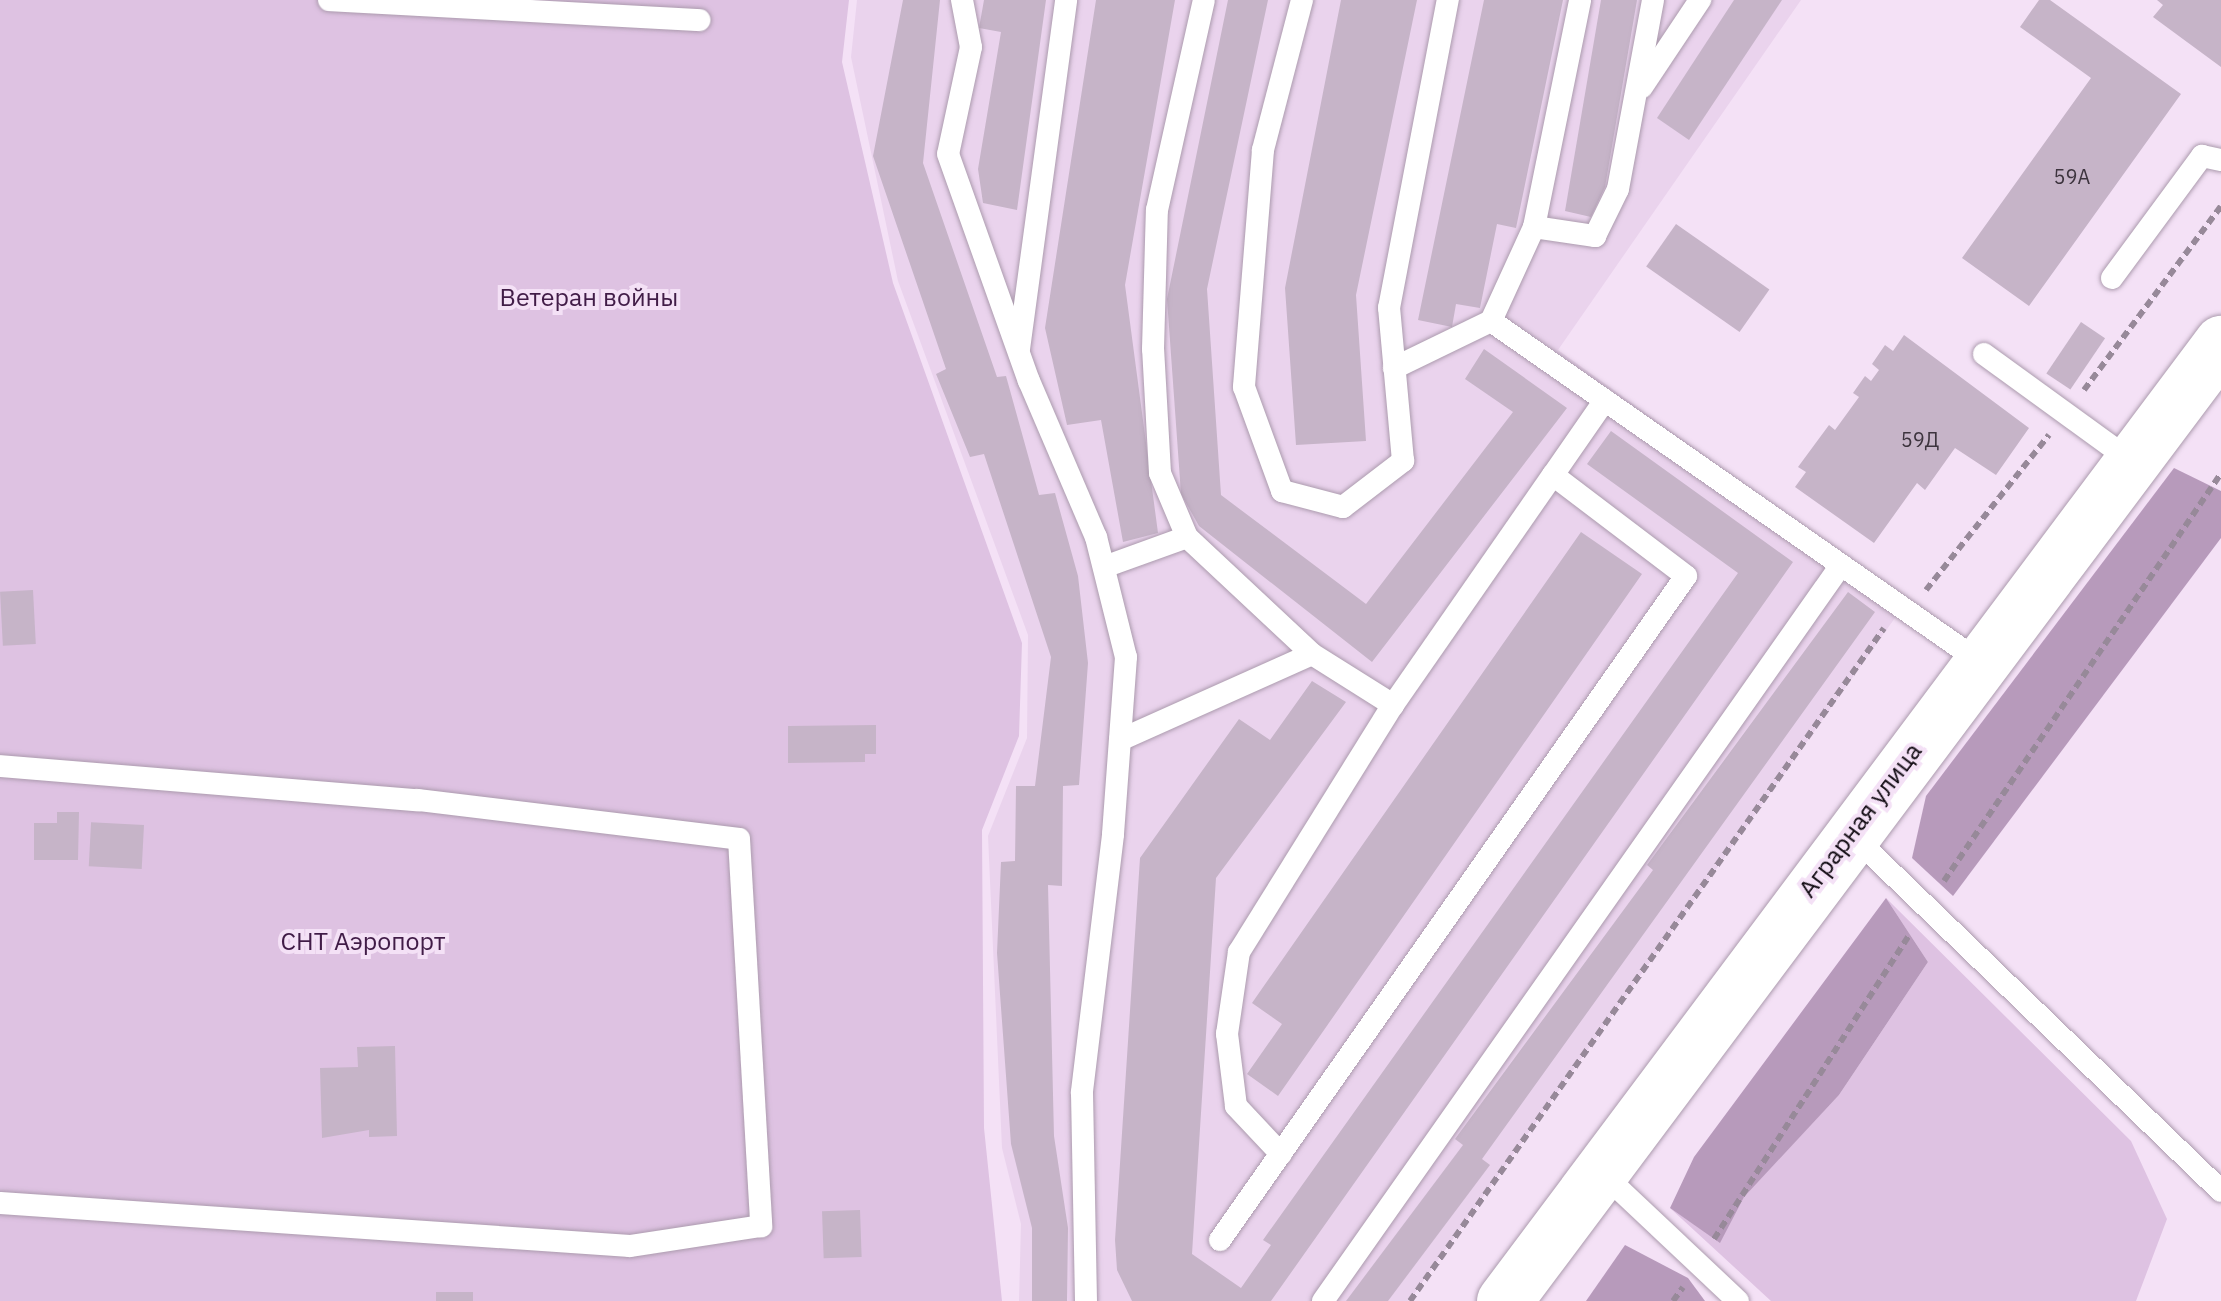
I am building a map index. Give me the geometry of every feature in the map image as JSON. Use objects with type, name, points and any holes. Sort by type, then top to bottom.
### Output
[{"type":"street","name":"Аграрная улица","points":[[1504,1301],[1850,832],[2221,343]]},
{"type":"lane","points":[[329,0],[699,20]]},
{"type":"lane","points":[[962,0],[970,47],[948,154],[1018,353],[1104,567],[1126,657],[1082,1093],[1086,1301]]},
{"type":"lane","points":[[1018,353],[1066,0]]},
{"type":"lane","points":[[1204,0],[1157,210],[1153,349],[1160,473],[1187,537],[1312,654],[1393,705]]},
{"type":"lane","points":[[1302,0],[1262,150],[1244,388],[1282,491],[1343,507],[1403,461],[1388,308],[1448,0]]},
{"type":"lane","points":[[1394,368],[1490,320],[1534,227],[1580,0]]},
{"type":"lane","points":[[1534,227],[1595,236],[1618,189],[1653,0]]},
{"type":"lane","points":[[1634,99],[1700,0]]},
{"type":"lane","points":[[2112,278],[2202,156],[2221,160]]},
{"type":"lane","points":[[1490,320],[1979,662]]},
{"type":"lane","points":[[1984,354],[2130,460]]},
{"type":"lane","points":[[1281,1154],[1236,1106],[1227,1034],[1239,952],[1393,705],[1605,400]]},
{"type":"lane","points":[[1220,1240],[1686,576],[1553,475]]},
{"type":"lane","points":[[1104,567],[1187,537]]},
{"type":"lane","points":[[1322,1301],[1841,565]]},
{"type":"lane","points":[[1120,740],[1312,654]]},
{"type":"lane","points":[[0,766],[418,800],[738,840],[761,1226],[630,1246],[0,1203]]},
{"type":"lane","points":[[1850,832],[2221,1191]]},
{"type":"lane","points":[[1598,1170],[1738,1301]]},
{"type":"path","points":[[1410,1301],[1876,632],[1909,610],[2066,414],[2221,206]]},
{"type":"shaded area","points":[[857,0],[1801,0],[1558,350],[1907,601],[1409,1301],[1019,1301],[1021,1224],[1002,1148],[988,836],[1027,738],[1028,635],[898,281],[851,57]]},
{"type":"shaded area","points":[[2174,468],[2221,491],[2221,538],[1953,896],[1912,858],[1926,796]]},
{"type":"shaded area","points":[[1886,898],[1928,962],[1839,1095],[1744,1197],[1720,1243],[1670,1208],[1694,1157]]},
{"type":"shaded area","points":[[1625,1245],[1688,1278],[1705,1301],[1586,1301]]},
{"type":"green space","points":[[0,0],[849,0],[842,62],[893,283],[1022,643],[1019,736],[982,830],[984,1128],[1002,1301],[0,1301]]},
{"type":"green space","points":[[1886,898],[2131,1141],[2167,1219],[2136,1301],[1771,1301],[1670,1208],[1720,1242],[1743,1197],[1839,1095],[1928,962]]},
{"type":"building","points":[[903,0],[940,0],[923,163],[997,377],[1006,376],[1039,495],[1055,493],[1078,576],[1088,663],[1079,785],[1063,786],[1062,886],[1048,885],[1054,1136],[1068,1228],[1067,1301],[1032,1301],[1032,1228],[1011,1144],[997,953],[1001,862],[1015,861],[1016,786],[1035,786],[1051,657],[984,454],[970,457],[936,374],[946,369],[873,156]]},
{"type":"building","points":[[984,0],[1046,0],[1017,210],[983,203],[978,169],[1001,32],[979,28]]},
{"type":"building","points":[[1096,0],[1175,0],[1125,285],[1158,533],[1123,542],[1101,420],[1067,425],[1045,328]]},
{"type":"building","points":[[1228,0],[1268,0],[1207,289],[1221,495],[1366,604],[1513,412],[1465,379],[1484,349],[1567,408],[1372,662],[1199,526],[1181,494],[1167,299]]},
{"type":"building","points":[[1341,0],[1417,0],[1356,295],[1366,441],[1296,445],[1285,288]]},
{"type":"building","points":[[1484,0],[1563,0],[1516,228],[1497,224],[1480,308],[1456,304],[1452,327],[1418,320]]},
{"type":"building","points":[[1601,0],[1637,0],[1605,187],[1591,217],[1565,211]]},
{"type":"building","points":[[1734,0],[1782,0],[1689,140],[1657,118]]},
{"type":"building","points":[[2039,0],[2050,0],[2181,94],[2029,306],[1962,258],[2091,78],[2020,27]]},
{"type":"building","points":[[2157,0],[2221,0],[2221,67],[2153,17],[2163,5]]},
{"type":"building","points":[[1676,224],[1769,289],[1740,332],[1646,267]]},
{"type":"building","points":[[2081,322],[2105,338],[2070,390],[2046,373]]},
{"type":"building","points":[[1904,335],[2029,428],[1996,475],[1955,448],[1925,490],[1917,483],[1874,543],[1795,487],[1806,472],[1798,467],[1829,425],[1835,430],[1859,397],[1853,393],[1865,376],[1871,381],[1879,370],[1872,364],[1885,345],[1893,351]]},
{"type":"building","points":[[1611,431],[1793,562],[1271,1301],[1132,1301],[1117,1270],[1115,1240],[1140,858],[1239,719],[1270,740],[1312,681],[1346,702],[1216,878],[1192,1254],[1241,1288],[1271,1245],[1263,1240],[1738,573],[1587,464]]},
{"type":"building","points":[[1581,532],[1642,574],[1278,1096],[1247,1074],[1282,1024],[1252,1003]]},
{"type":"building","points":[[33,590],[36,644],[3,646],[0,592]]},
{"type":"building","points":[[1848,592],[1875,612],[1482,1159],[1490,1165],[1388,1301],[1346,1301],[1463,1145],[1455,1139],[1653,870],[1647,865]]},
{"type":"building","points":[[876,725],[876,754],[865,754],[865,762],[788,763],[788,726]]},
{"type":"building","points":[[57,812],[79,812],[78,860],[34,860],[34,823],[57,823]]},
{"type":"building","points":[[91,822],[144,825],[142,869],[89,866]]},
{"type":"building","points":[[395,1046],[397,1136],[369,1137],[369,1130],[322,1138],[320,1068],[358,1067],[357,1047]]},
{"type":"building","points":[[860,1210],[862,1257],[824,1258],[822,1211]]},
{"type":"building","points":[[436,1292],[473,1292],[473,1301],[436,1301]]},
{"type":"park label","name":"Ветеран войны","points":[[589,297]]},
{"type":"park label","name":"СНТ Аэропорт","points":[[363,941]]}]
